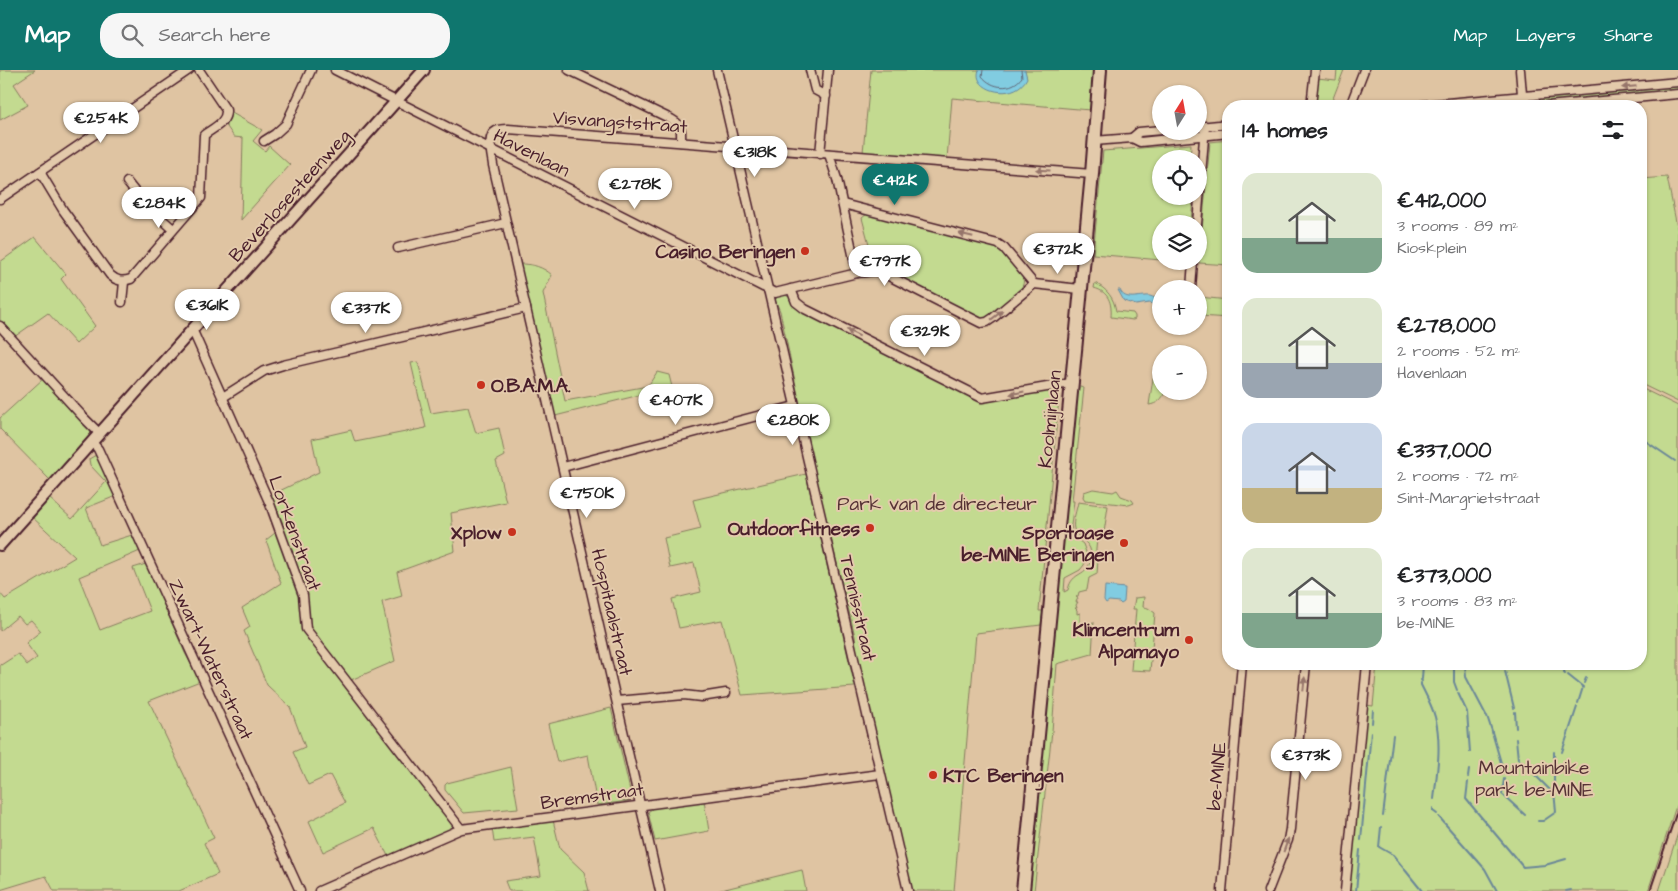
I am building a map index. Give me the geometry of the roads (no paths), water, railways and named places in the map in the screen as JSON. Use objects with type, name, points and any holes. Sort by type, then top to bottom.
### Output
[{"type":"main road","name":"Koolmijnlaan","points":[[1023,891],[1092,174],[1100,70]]},
{"type":"street","points":[[0,199],[189,70]]},
{"type":"street","points":[[40,172],[62,210],[110,275],[116,281],[124,282],[131,279],[202,198],[204,135],[224,121],[226,110],[199,70]]},
{"type":"street","points":[[264,141],[286,124],[311,70]]},
{"type":"street","name":"Havenlaan","points":[[334,70],[769,291]]},
{"type":"street","name":"Beverlosesteenweg","points":[[0,545],[424,70]]},
{"type":"street","points":[[569,70],[671,118],[681,128],[681,142]]},
{"type":"street","name":"Tennisstraat","points":[[717,70],[736,145],[908,891]]},
{"type":"street","points":[[810,70],[815,90],[826,96]]},
{"type":"street","points":[[820,154],[828,70]]},
{"type":"street","points":[[1312,100],[1315,70]]},
{"type":"street","points":[[1352,100],[1364,70]]},
{"type":"street","points":[[1520,70],[1522,100]]},
{"type":"street","points":[[1486,100],[1678,82]]},
{"type":"street","points":[[1612,100],[1678,94]]},
{"type":"street","points":[[1208,126],[1222,125]]},
{"type":"street","name":"Visvangststraat","points":[[492,150],[490,140],[493,134],[497,130],[508,129],[736,145],[820,154],[1092,174]]},
{"type":"street","points":[[1132,138],[1139,132],[1152,131]]},
{"type":"street","points":[[1208,136],[1222,135]]},
{"type":"street","points":[[1094,142],[1132,138],[1140,142],[1161,140]]},
{"type":"street","points":[[1197,215],[1204,140]]},
{"type":"street","name":"Hospitaalstraat","points":[[492,150],[493,165],[506,223],[660,891]]},
{"type":"street","points":[[829,154],[861,272]]},
{"type":"street","points":[[128,182],[143,202],[173,229]]},
{"type":"street","points":[[843,204],[998,244],[1004,248],[1034,284]]},
{"type":"street","points":[[398,248],[506,223]]},
{"type":"street","points":[[769,291],[775,293],[861,272],[879,272],[981,323],[993,318],[1034,284],[1080,288]]},
{"type":"street","points":[[122,302],[124,282]]},
{"type":"street","points":[[792,289],[796,302],[805,309],[982,398],[987,399],[1071,383]]},
{"type":"street","points":[[223,398],[264,371],[283,365],[526,308]]},
{"type":"street","points":[[0,326],[99,432]]},
{"type":"street","name":"Lorkenstraat","points":[[192,329],[270,504],[303,596],[306,629],[461,829]]},
{"type":"street","points":[[563,467],[795,406]]},
{"type":"street","name":"Zwart-Waterstraat","points":[[92,442],[98,449],[300,891]]},
{"type":"street","name":"be-MINE","points":[[1222,891],[1242,670]]},
{"type":"street","points":[[1268,891],[1288,840],[1290,830],[1305,670]]},
{"type":"street","points":[[1345,891],[1366,670]]},
{"type":"street","points":[[617,701],[684,695],[701,697],[726,693]]},
{"type":"street","name":"Bremstraat","points":[[319,891],[461,829],[880,774]]},
{"type":"water","points":[[979,70],[1025,70],[1027,78],[1021,86],[1013,90],[995,91],[981,83],[978,77]]},
{"type":"water","points":[[1118,290],[1129,297],[1152,297],[1152,304],[1136,305],[1124,301]]},
{"type":"water","points":[[1105,586],[1125,588],[1124,602],[1121,604],[1109,601],[1106,603],[1104,600]]},
{"type":"waterway","points":[[1647,442],[1675,461]]},
{"type":"waterway","points":[[1422,679],[1423,670]]},
{"type":"waterway","points":[[1454,670],[1454,682],[1457,690]]},
{"type":"waterway","points":[[1465,670],[1466,677],[1486,715]]},
{"type":"waterway","points":[[1564,670],[1565,674]]},
{"type":"waterway","points":[[1505,671],[1514,708]]},
{"type":"waterway","points":[[1568,675],[1583,687],[1578,703]]},
{"type":"waterway","points":[[1584,683],[1586,678]]},
{"type":"waterway","points":[[1421,683],[1435,717],[1437,727],[1438,758],[1434,799]]},
{"type":"waterway","points":[[1458,693],[1467,712],[1470,752]]},
{"type":"waterway","points":[[1562,752],[1577,707]]},
{"type":"waterway","points":[[1372,723],[1373,710]]},
{"type":"waterway","points":[[1515,712],[1516,728]]},
{"type":"waterway","points":[[1487,716],[1492,731]]},
{"type":"waterway","points":[[1361,840],[1371,732]]},
{"type":"waterway","points":[[1492,732],[1504,773]]},
{"type":"waterway","points":[[1383,816],[1393,735]]},
{"type":"waterway","points":[[1516,739],[1518,759]]},
{"type":"waterway","points":[[1554,752],[1554,785]]},
{"type":"waterway","points":[[1521,761],[1554,794]]},
{"type":"waterway","points":[[1468,777],[1469,770]]},
{"type":"waterway","points":[[1504,779],[1502,794],[1525,815]]},
{"type":"waterway","points":[[1468,782],[1466,799],[1523,867],[1545,865],[1566,859]]},
{"type":"waterway","points":[[1538,821],[1543,821],[1556,812],[1554,791]]},
{"type":"waterway","points":[[1433,808],[1433,811],[1437,814]]},
{"type":"waterway","points":[[1439,817],[1485,869],[1497,891]]},
{"type":"waterway","points":[[1381,827],[1379,847],[1393,855],[1422,891]]},
{"type":"waterway","points":[[1356,891],[1360,850]]},
{"type":"waterway","points":[[1566,891],[1571,890]]},
{"type":"railway","points":[[1650,891],[1678,808]]},
{"type":"place","name":"Casino Beringen","points":[[805,251]]},
{"type":"place","name":"O.B.A.M.A.","points":[[481,385]]},
{"type":"place","name":"Outdoorfitness","points":[[870,528]]},
{"type":"place","name":"Xplow","points":[[512,532]]},
{"type":"place","name":"Sportoase be-MINE Beringen","points":[[1124,543]]},
{"type":"place","name":"Klimcentrum Alpamayo","points":[[1189,640]]},
{"type":"place","name":"KTC Beringen","points":[[933,775]]},
{"type":"park label","name":"Park van de directeur","points":[[937,503]]},
{"type":"park label","name":"Mountainbike park be-MINE","points":[[1534,778]]}]
